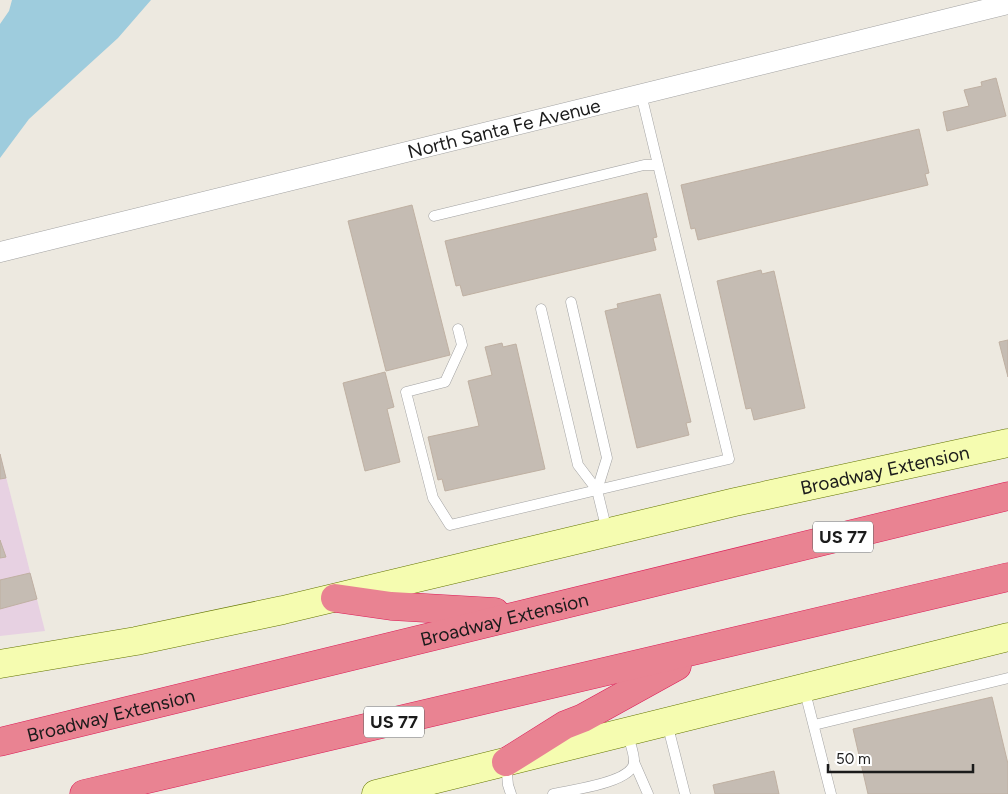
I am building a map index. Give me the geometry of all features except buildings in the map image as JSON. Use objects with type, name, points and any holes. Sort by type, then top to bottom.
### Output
[{"type":"highway","name":"Broadway Extension","points":[[0,742],[1008,496]]},
{"type":"highway","name":"US 77","points":[[84,794],[1008,578]]},
{"type":"highway","points":[[335,598],[391,606],[524,613]]},
{"type":"highway","points":[[506,762],[565,725],[583,718],[704,650]]},
{"type":"main road","name":"Broadway Extension","points":[[0,664],[136,641],[335,598],[607,532],[1008,443]]},
{"type":"main road","points":[[376,794],[439,782],[506,762],[1008,637]]},
{"type":"street","name":"North Santa Fe Avenue","points":[[0,252],[998,4]]},
{"type":"lane","points":[[458,329],[462,345],[445,382],[406,392],[433,498],[450,524],[728,459],[641,94]]},
{"type":"lane","points":[[434,216],[644,165],[657,165]]},
{"type":"lane","points":[[570,302],[607,458],[597,490]]},
{"type":"lane","points":[[541,309],[578,465],[597,490],[607,532]]},
{"type":"lane","points":[[814,725],[1008,678]]},
{"type":"lane","points":[[804,688],[831,794]]},
{"type":"lane","points":[[666,722],[685,794]]},
{"type":"lane","points":[[627,732],[634,762],[648,794]]},
{"type":"lane","points":[[506,762],[508,785],[511,794]]},
{"type":"lane","points":[[553,794],[615,780],[631,769],[634,762]]},
{"type":"shaded area","points":[[0,453],[45,631],[0,636]]},
{"type":"water","points":[[12,0],[151,0],[118,38],[29,119],[0,158],[0,24],[9,11]]}]
